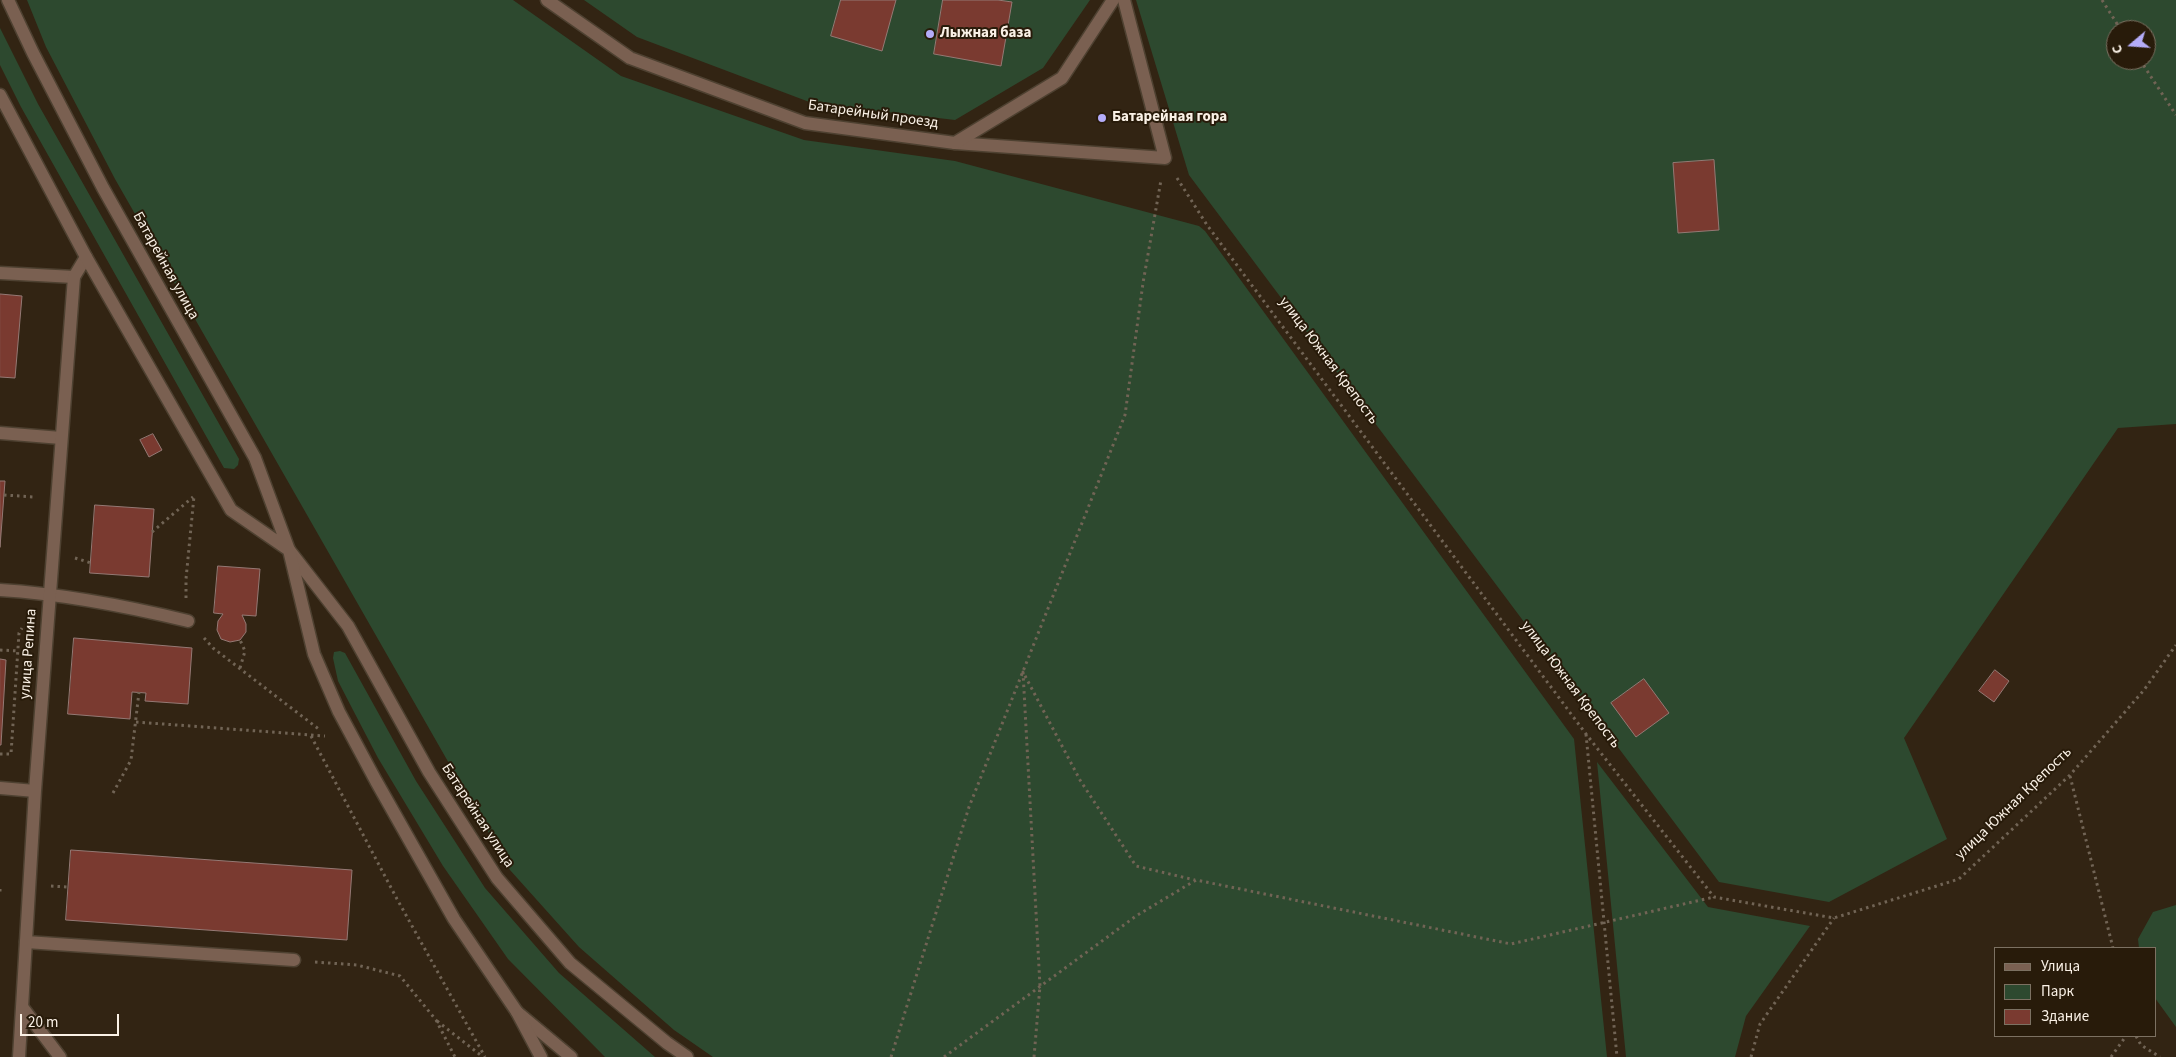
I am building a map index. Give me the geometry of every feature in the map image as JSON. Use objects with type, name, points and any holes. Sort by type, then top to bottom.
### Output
[{"type":"street","name":"Батарейная улица","points":[[8,0],[33,53],[103,188],[254,458],[289,550],[314,654],[339,712],[454,919],[517,1012],[571,1057]]},
{"type":"street","name":"Батарейный проезд","points":[[547,0],[630,58],[804,123],[955,143],[1165,158]]},
{"type":"street","points":[[955,143],[1062,78],[1113,0]]},
{"type":"street","points":[[1124,0],[1165,158]]},
{"type":"street","name":"Батарейная улица","points":[[0,95],[86,257],[231,510],[289,550],[348,626],[429,772],[497,878],[570,964],[666,1043],[687,1057]]},
{"type":"street","name":"улица Репина","points":[[19,1057],[35,791],[74,277],[86,257]]},
{"type":"street","points":[[0,273],[74,277]]},
{"type":"street","points":[[0,433],[61,438]]},
{"type":"street","points":[[0,590],[49,594],[146,611],[188,621]]},
{"type":"street","points":[[0,788],[35,791]]},
{"type":"street","points":[[26,942],[294,960]]},
{"type":"street","points":[[23,1008],[60,1057]]},
{"type":"street","points":[[517,1012],[541,1057]]},
{"type":"path","points":[[2102,0],[2115,20]]},
{"type":"path","points":[[2147,70],[2176,115]]},
{"type":"path","points":[[891,1057],[969,806],[1126,415],[1142,283],[1165,158]]},
{"type":"path","name":"улица Южная Крепость","points":[[1165,158],[1207,226],[1586,734],[1714,897],[1834,918],[1959,879],[2070,775],[2144,690],[2176,645]]},
{"type":"path","points":[[4,495],[42,497]]},
{"type":"path","points":[[136,722],[329,736],[213,648],[188,621],[186,579],[194,496],[152,532]]},
{"type":"path","points":[[240,640],[245,651],[240,668]]},
{"type":"path","points":[[0,650],[18,652],[11,754],[0,754]]},
{"type":"path","points":[[1022,672],[1080,780],[1136,866],[1511,944],[1714,897]]},
{"type":"path","points":[[1022,672],[1040,986],[1034,1057]]},
{"type":"path","points":[[113,793],[131,760],[139,692]]},
{"type":"path","points":[[1586,734],[1617,1057]]},
{"type":"path","points":[[311,735],[397,899],[484,1057]]},
{"type":"path","points":[[2070,775],[2112,947]]},
{"type":"path","points":[[944,1057],[1136,916],[1196,880]]},
{"type":"path","points":[[0,889],[0,894]]},
{"type":"path","points":[[1751,1057],[1760,1024],[1834,918]]},
{"type":"path","points":[[294,960],[357,965],[400,976],[436,1020],[455,1057]]},
{"type":"path","points":[[436,1020],[484,1057]]},
{"type":"path","points":[[2111,1057],[2125,1037]]},
{"type":"path","points":[[2137,1037],[2142,1044],[2160,1057]]},
{"type":"green space","points":[[27,0],[513,0],[621,76],[804,140],[955,161],[1199,226],[1205,231],[1574,739],[1607,1057],[713,1057],[674,1030],[579,947],[510,870],[115,179],[46,47]]},
{"type":"green space","name":"Лыжная база","points":[[584,0],[1090,0],[1043,68],[955,120],[812,103],[637,37]]},
{"type":"green space","points":[[1136,0],[2176,0],[2176,424],[2118,428],[1904,738],[1947,839],[1829,902],[1719,882],[1189,175]]},
{"type":"green space","points":[[0,28],[38,104],[239,459],[238,465],[234,469],[224,468],[21,107],[0,65]]},
{"type":"green space","points":[[340,651],[345,653],[416,781],[485,888],[559,973],[655,1057],[605,1057],[508,959],[443,866],[378,758],[338,681],[333,658],[334,652]]},
{"type":"green space","points":[[1597,762],[1708,907],[1810,926],[1746,1016],[1735,1057],[1626,1057]]},
{"type":"green space","points":[[2176,905],[2176,1027],[2156,999],[2156,947],[2139,947],[2138,939],[2153,912]]},
{"type":"building","points":[[841,0],[896,0],[882,51],[831,36]]},
{"type":"building","points":[[943,0],[998,0],[1012,2],[1001,66],[934,54]]},
{"type":"building","points":[[1714,160],[1719,230],[1678,233],[1673,163]]},
{"type":"building","points":[[0,294],[22,296],[15,378],[0,377]]},
{"type":"building","points":[[153,434],[162,450],[149,457],[140,440]]},
{"type":"building","points":[[0,481],[5,481],[0,547]]},
{"type":"building","points":[[95,505],[154,509],[149,577],[90,573]]},
{"type":"building","points":[[218,566],[260,569],[256,616],[242,615],[246,624],[246,632],[240,640],[230,642],[221,639],[217,630],[218,621],[223,614],[214,613]]},
{"type":"building","points":[[74,638],[192,648],[188,704],[145,701],[146,693],[132,692],[130,719],[68,714]]},
{"type":"building","points":[[0,659],[6,660],[1,745],[0,745]]},
{"type":"building","points":[[1995,670],[2009,681],[1994,702],[1979,691]]},
{"type":"building","points":[[1644,679],[1669,713],[1636,737],[1611,703]]},
{"type":"building","points":[[71,850],[352,870],[347,940],[66,920]]},
{"type":"place","name":"Лыжная база","points":[[930,34]]},
{"type":"place","name":"Батарейная гора","points":[[1102,118]]}]
